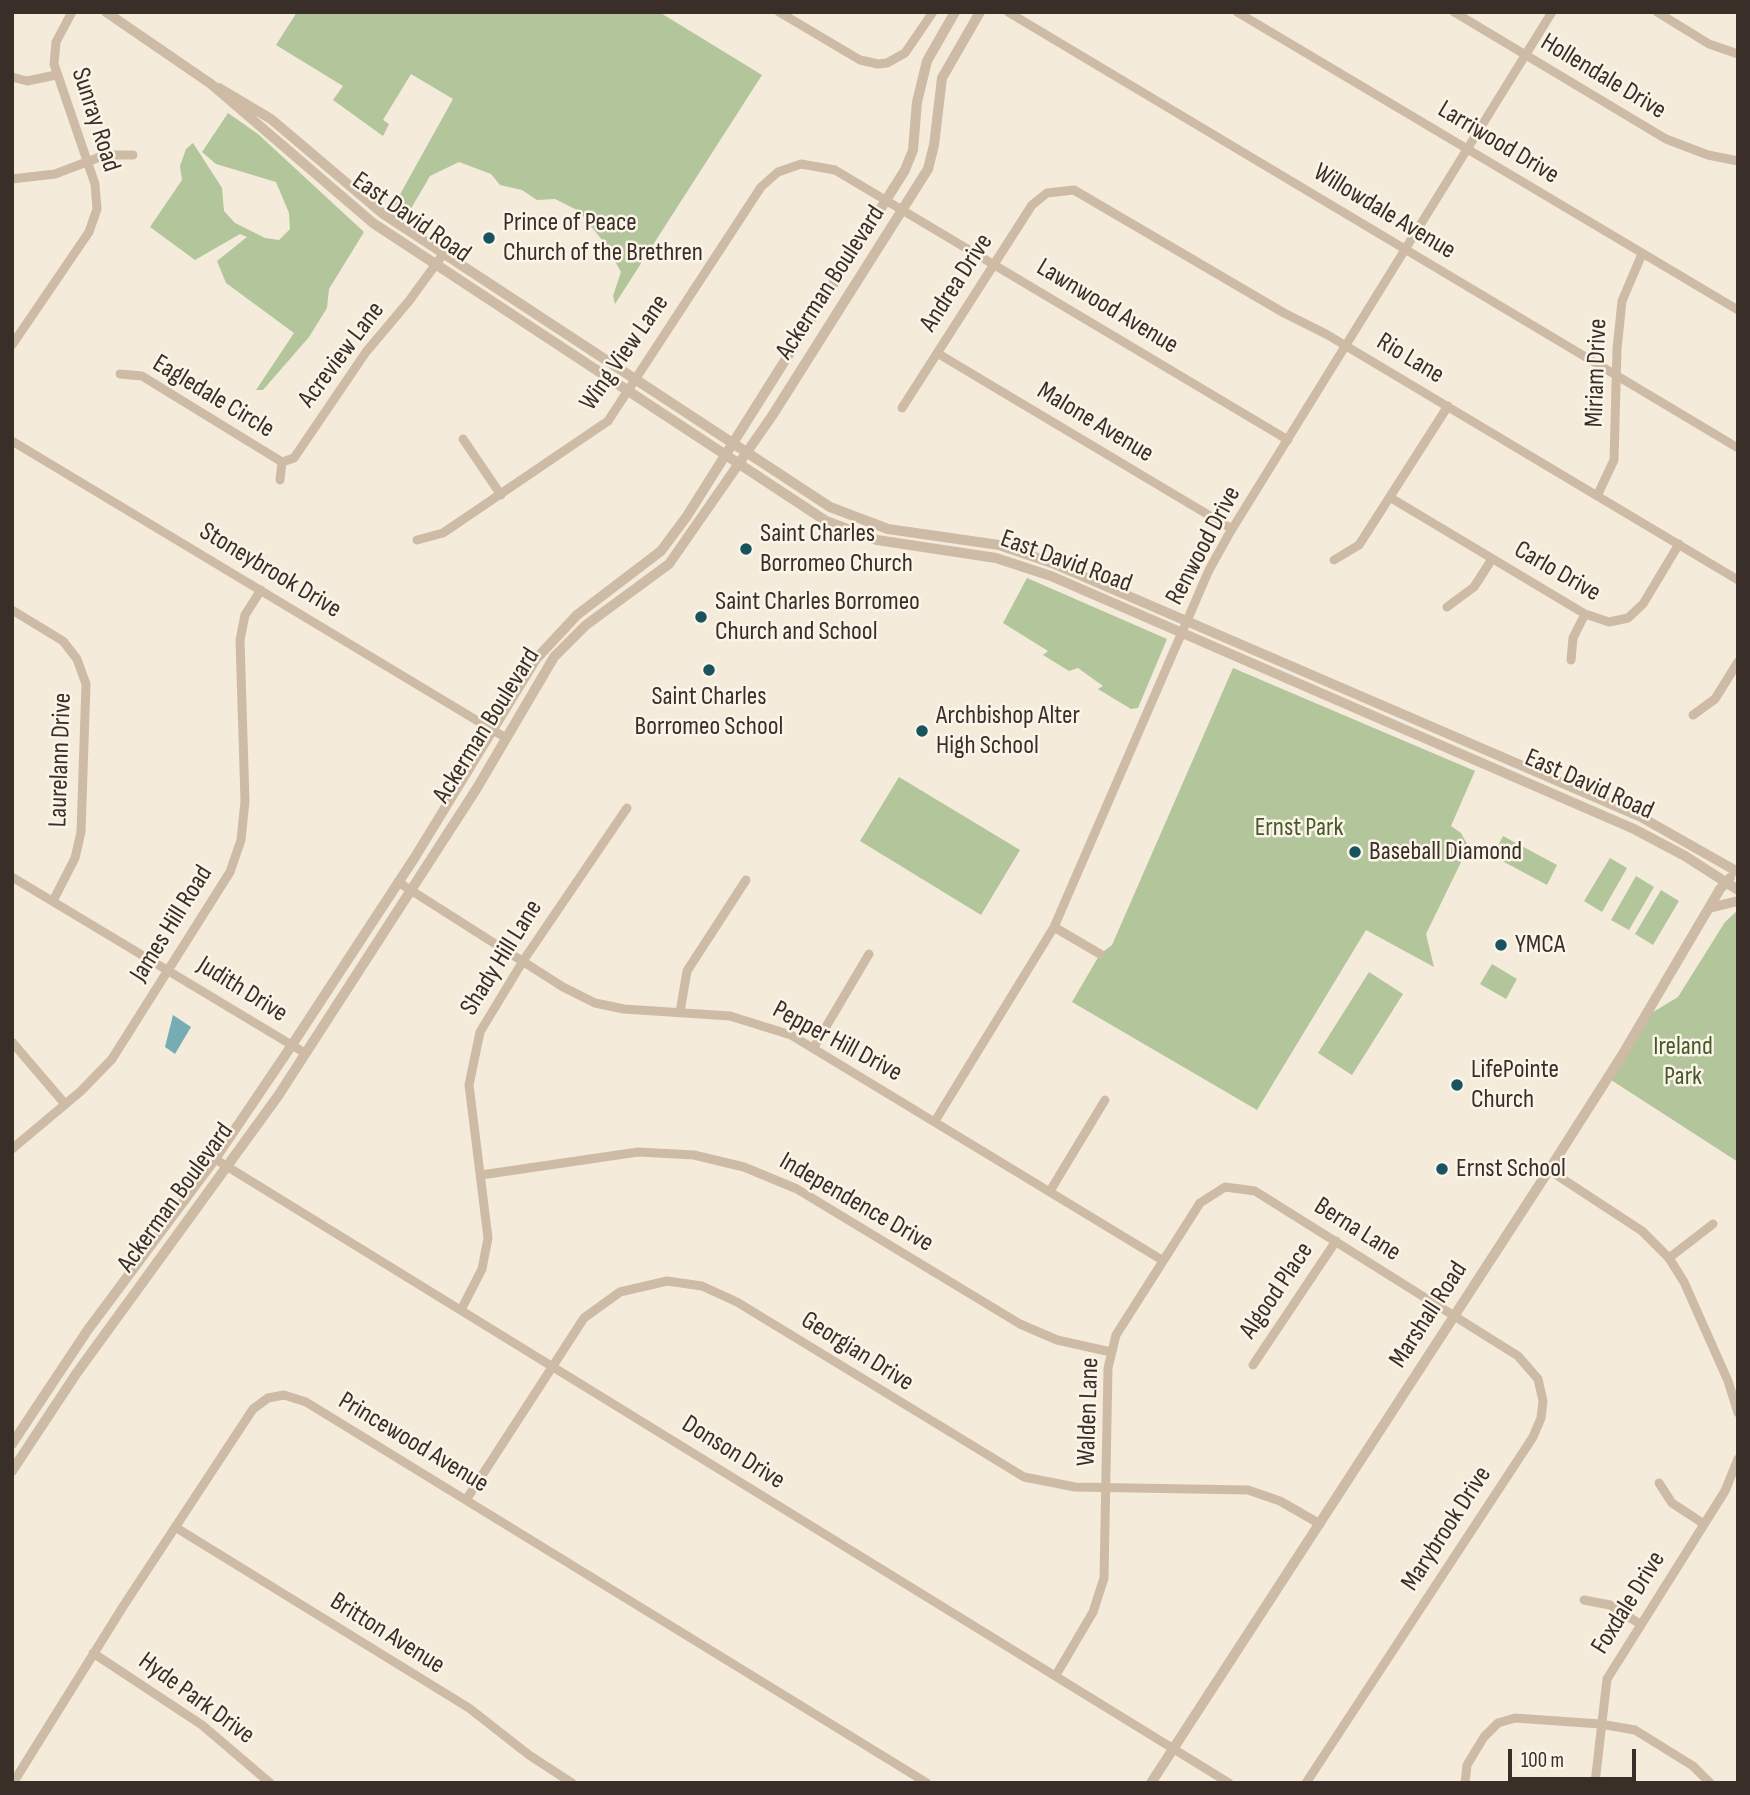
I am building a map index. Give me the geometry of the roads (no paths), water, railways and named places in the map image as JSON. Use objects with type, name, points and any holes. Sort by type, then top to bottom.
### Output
[{"type":"street","name":"Sunray Road","points":[[12,345],[94,221],[97,200],[87,162],[56,75],[56,42],[72,12]]},
{"type":"street","name":"East David Road","points":[[106,12],[211,84],[349,205],[433,264],[794,502],[853,532],[903,546],[978,554],[1013,562],[1634,829],[1738,890]]},
{"type":"street","points":[[779,12],[860,60],[878,64],[896,60],[912,45],[933,12]]},
{"type":"street","name":"Ackerman Boulevard","points":[[12,1444],[87,1331],[215,1158],[292,1045],[398,882],[513,694],[554,637],[619,580],[661,551],[725,456],[905,170],[913,150],[917,102],[926,61],[955,12]]},
{"type":"street","name":"Ackerman Boulevard","points":[[12,1471],[76,1374],[228,1167],[305,1053],[506,738],[554,657],[586,625],[669,564],[746,453],[904,211],[933,156],[942,78],[980,12]]},
{"type":"street","name":"Willowdale Avenue","points":[[1008,12],[1738,447]]},
{"type":"street","name":"Larriwood Drive","points":[[1237,12],[1738,310]]},
{"type":"street","name":"Hollendale Drive","points":[[1454,12],[1666,139],[1708,155],[1738,161]]},
{"type":"street","name":"Renwood Drive","points":[[935,1121],[1054,926],[1187,621],[1232,529],[1552,12]]},
{"type":"street","points":[[1657,12],[1709,44],[1738,54]]},
{"type":"street","points":[[12,77],[27,81],[56,75]]},
{"type":"street","name":"East David Road","points":[[211,84],[271,119],[393,220],[830,507],[859,520],[902,532],[971,540],[1025,552],[1662,827],[1737,871]]},
{"type":"street","points":[[12,178],[40,177],[105,155],[134,155]]},
{"type":"street","name":"Wing View Lane","points":[[417,540],[443,533],[597,430],[637,381],[748,204],[768,179],[789,167],[823,166],[904,211]]},
{"type":"street","name":"Andrea Drive","points":[[902,408],[1032,205],[1055,190]]},
{"type":"street","name":"Rio Lane","points":[[1055,190],[1082,193],[1448,406],[1738,580]]},
{"type":"street","name":"Lawnwood Avenue","points":[[904,211],[1288,440]]},
{"type":"street","points":[[393,220],[403,232],[425,247],[433,264]]},
{"type":"street","name":"Acreview Lane","points":[[282,462],[294,458],[366,352],[409,301],[433,264],[444,253]]},
{"type":"street","name":"Miriam Drive","points":[[1597,496],[1614,460],[1616,374],[1622,301],[1643,254]]},
{"type":"street","name":"Malone Avenue","points":[[937,353],[1232,529]]},
{"type":"street","name":"Eagledale Circle","points":[[121,374],[142,376],[282,462]]},
{"type":"street","points":[[1334,560],[1359,545],[1448,406]]},
{"type":"street","points":[[463,439],[501,495]]},
{"type":"street","name":"Stoneybrook Drive","points":[[12,441],[506,738]]},
{"type":"street","points":[[279,480],[282,462]]},
{"type":"street","name":"Carlo Drive","points":[[1391,498],[1585,614],[1609,622],[1628,618],[1635,613],[1679,544]]},
{"type":"street","points":[[1447,607],[1474,587],[1492,559]]},
{"type":"street","name":"James Hill Road","points":[[12,1149],[65,1104],[111,1059],[219,895],[230,873],[241,840],[245,801],[240,640],[245,615],[261,590]]},
{"type":"street","name":"Laurelann Drive","points":[[12,610],[63,641],[77,659],[86,684],[81,832],[75,858],[54,899]]},
{"type":"street","points":[[1571,660],[1573,638],[1585,614]]},
{"type":"street","points":[[1693,715],[1715,699],[1738,662]]},
{"type":"street","points":[[1410,733],[1416,720]]},
{"type":"street","name":"Shady Hill Lane","points":[[461,1310],[476,1284],[486,1254],[488,1221],[470,1108],[469,1085],[474,1050],[488,1016],[627,808]]},
{"type":"street","name":"Marshall Road","points":[[1151,1783],[1456,1315],[1621,1057],[1709,908],[1726,882],[1737,871]]},
{"type":"street","name":"Judith Drive","points":[[12,877],[54,899],[305,1053]]},
{"type":"street","points":[[681,1012],[687,971],[746,880]]},
{"type":"street","name":"Pepper Hill Drive","points":[[398,882],[563,987],[596,1003],[624,1009],[681,1012],[752,1021],[814,1047],[1162,1260]]},
{"type":"street","points":[[1709,908],[1738,901]]},
{"type":"street","points":[[1054,926],[1100,954]]},
{"type":"street","points":[[814,1047],[869,954]]},
{"type":"street","points":[[12,1042],[65,1104]]},
{"type":"street","points":[[1050,1191],[1105,1100]]},
{"type":"street","name":"Independence Drive","points":[[481,1175],[638,1152],[694,1155],[726,1162],[797,1189],[1038,1334],[1111,1352]]},
{"type":"street","name":"Donson Drive","points":[[215,1158],[1229,1783]]},
{"type":"street","points":[[1549,1170],[1642,1231],[1669,1258],[1684,1282],[1736,1396],[1738,1413]]},
{"type":"street","name":"Berna Lane","points":[[1234,1186],[1255,1191],[1456,1315]]},
{"type":"street","name":"Walden Lane","points":[[1056,1675],[1088,1621],[1100,1594],[1107,1557],[1107,1384],[1111,1352],[1123,1319],[1200,1203],[1218,1189],[1234,1186]]},
{"type":"street","points":[[1669,1258],[1713,1224]]},
{"type":"street","name":"Algood Place","points":[[1253,1365],[1336,1241]]},
{"type":"street","name":"Georgian Drive","points":[[466,1500],[584,1318],[620,1292],[659,1282],[702,1286],[737,1302],[1006,1468],[1058,1486],[1248,1490],[1280,1501],[1320,1524]]},
{"type":"street","name":"Marybrook Drive","points":[[1306,1783],[1533,1437],[1541,1418],[1541,1391],[1532,1369],[1518,1356],[1456,1315]]},
{"type":"street","name":"Princewood Avenue","points":[[13,1783],[93,1653],[253,1409],[268,1398],[284,1395],[306,1402],[928,1783]]},
{"type":"street","name":"Foxdale Drive","points":[[1595,1783],[1607,1679],[1726,1491],[1738,1459]]},
{"type":"street","points":[[1659,1483],[1672,1503],[1704,1524]]},
{"type":"street","name":"Britton Avenue","points":[[175,1527],[469,1709],[529,1755],[572,1783]]},
{"type":"street","points":[[1584,1600],[1610,1605],[1640,1623]]},
{"type":"street","name":"Hyde Park Drive","points":[[93,1653],[202,1725],[270,1783]]},
{"type":"street","points":[[1465,1783],[1467,1765],[1479,1743],[1493,1727],[1505,1720],[1625,1726],[1643,1734],[1693,1766],[1710,1783]]},
{"type":"water","points":[[173,1015],[191,1027],[175,1054],[165,1047]]},
{"type":"place","name":"Prince of Peace Church of the Brethren","points":[[489,238]]},
{"type":"place","name":"Saint Charles Borromeo Church","points":[[746,549]]},
{"type":"place","name":"Saint Charles Borromeo Church and School","points":[[701,617]]},
{"type":"place","name":"Saint Charles Borromeo School","points":[[709,670]]},
{"type":"place","name":"Archbishop Alter High School","points":[[922,731]]},
{"type":"place","name":"Baseball Diamond","points":[[1355,852]]},
{"type":"place","name":"YMCA","points":[[1501,945]]},
{"type":"place","name":"LifePointe Church","points":[[1457,1085]]},
{"type":"place","name":"Ernst School","points":[[1442,1169]]},
{"type":"park label","name":"Ernst Park","points":[[1299,828]]},
{"type":"park label","name":"Ireland Park","points":[[1683,1062]]}]
